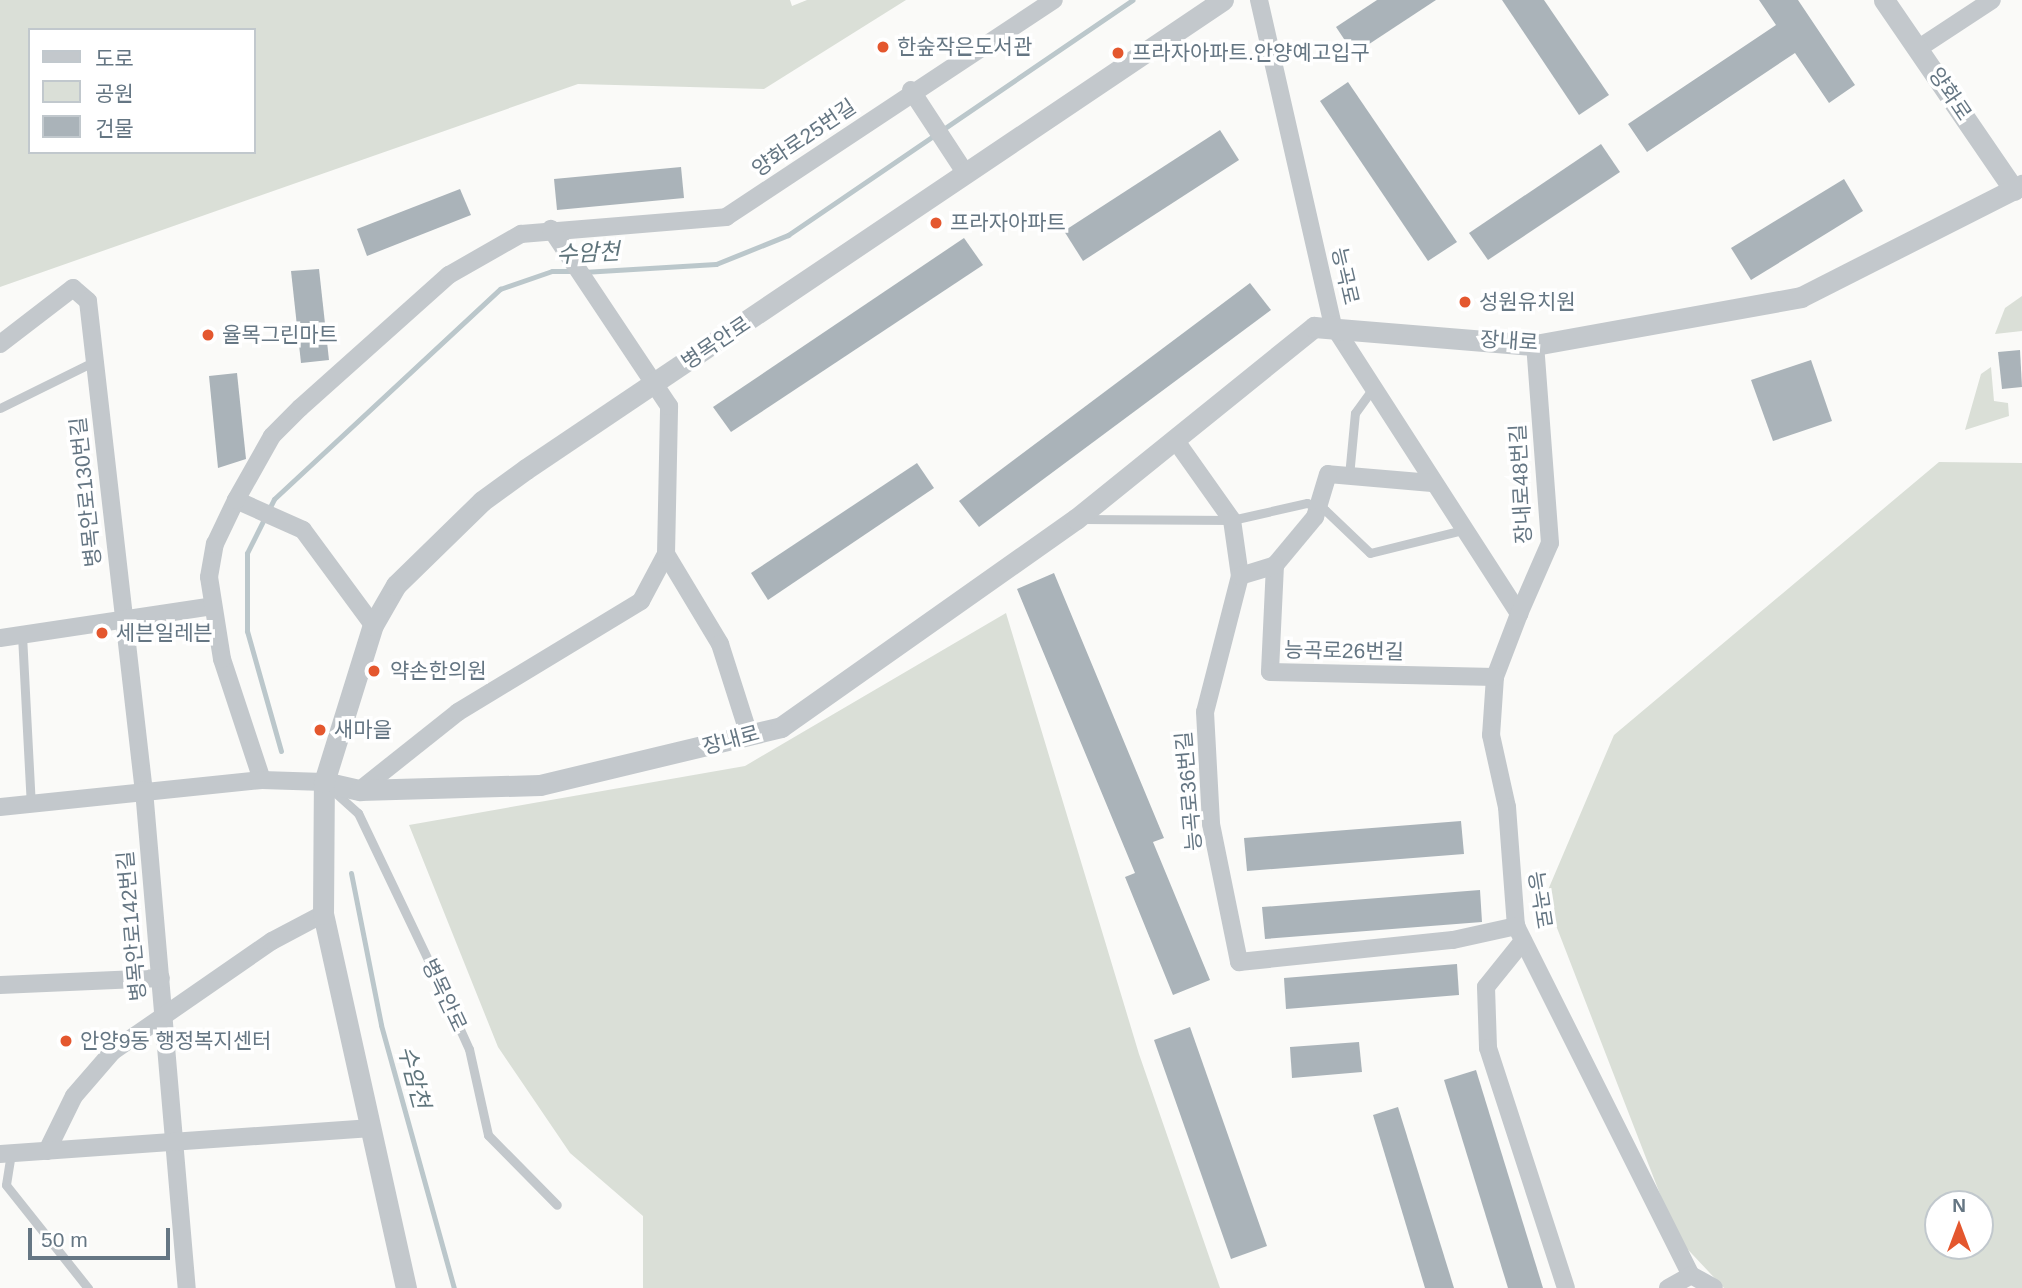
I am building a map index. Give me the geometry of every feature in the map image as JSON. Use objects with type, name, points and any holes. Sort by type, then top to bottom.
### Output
[{"type":"street","name":"양화로25번길","points":[[262,780],[222,659],[213,606],[215,544],[241,503],[272,436],[449,275],[521,234],[551,229],[726,217],[911,90],[1054,0]]},
{"type":"street","name":"병목안로","points":[[405,1288],[323,914],[324,782],[373,625],[396,585],[482,501],[1223,0]]},
{"type":"street","name":"능곡로","points":[[1259,0],[1333,324],[1432,483],[1519,614],[1495,677],[1491,735],[1507,807],[1520,934],[1692,1275]]},
{"type":"street","name":"양화로","points":[[1884,0],[2018,188]]},
{"type":"street","points":[[1919,48],[1992,0]]},
{"type":"street","points":[[911,90],[966,174]]},
{"type":"street","name":"장내로","points":[[324,782],[360,790],[540,785],[781,727],[847,685],[1076,519],[1314,327],[1333,324],[1535,345],[1801,298],[2018,188]]},
{"type":"street","points":[[360,790],[458,712],[641,601],[666,554],[669,406],[551,229]]},
{"type":"street","name":"병목안로130번길","points":[[0,344],[72,288],[88,301],[144,790]]},
{"type":"street","name":"장내로48번길","points":[[1519,614],[1550,543],[1535,345]]},
{"type":"street","name":"능곡로36번길","points":[[1176,441],[1232,520],[1240,576],[1205,712],[1211,824],[1239,961],[1520,934]]},
{"type":"street","points":[[1240,576],[1275,565],[1315,517],[1328,474],[1432,483]]},
{"type":"street","points":[[241,503],[295,524],[373,625]]},
{"type":"street","points":[[666,554],[720,644],[749,735]]},
{"type":"street","name":"능곡로26번길","points":[[1275,565],[1270,672],[1495,677]]},
{"type":"street","points":[[0,638],[123,617],[213,606]]},
{"type":"street","points":[[0,807],[144,790],[262,780],[324,782]]},
{"type":"street","name":"병목안로142번길","points":[[144,790],[187,1288]]},
{"type":"street","points":[[47,1151],[74,1096],[113,1051],[162,1016],[323,914]]},
{"type":"street","points":[[1520,934],[1486,987],[1488,1048],[1566,1288]]},
{"type":"street","points":[[0,985],[161,978]]},
{"type":"street","points":[[6,1154],[368,1128]]},
{"type":"street","points":[[1668,1288],[1692,1275],[1714,1288]]},
{"type":"lane","points":[[0,408],[95,361]]},
{"type":"lane","points":[[1349,476],[1355,413],[1373,388]]},
{"type":"lane","points":[[1076,519],[1232,520],[1317,506],[1370,553],[1464,530]]},
{"type":"lane","points":[[22,635],[31,805]]},
{"type":"lane","name":"병목안로","points":[[324,782],[358,813],[444,994],[476,1073],[488,1135],[557,1205]]},
{"type":"lane","points":[[6,1154],[6,1185],[88,1288]]},
{"type":"green space","points":[[0,0],[790,0],[792,6],[807,0],[906,0],[764,89],[578,84],[0,287]]},
{"type":"green space","points":[[2022,296],[2022,331],[1995,334],[2005,308]]},
{"type":"green space","points":[[1991,367],[1994,401],[2008,403],[2009,416],[1965,430],[1981,374]]},
{"type":"green space","points":[[1939,462],[2022,463],[2022,1288],[1724,1288],[1677,1238],[1545,897],[1614,735]]},
{"type":"green space","points":[[1006,613],[1139,1054],[1220,1288],[643,1288],[643,1216],[570,1153],[498,1047],[409,825],[745,766]]},
{"type":"building","points":[[1377,0],[1436,0],[1354,54],[1336,27]]},
{"type":"building","points":[[1502,0],[1544,0],[1609,95],[1579,115]]},
{"type":"building","points":[[1759,0],[1798,0],[1855,85],[1829,103],[1795,53],[1647,152],[1628,124],[1776,25]]},
{"type":"building","points":[[1348,82],[1457,242],[1428,261],[1320,101]]},
{"type":"building","points":[[1220,130],[1239,160],[1083,261],[1064,231]]},
{"type":"building","points":[[1601,144],[1620,172],[1488,260],[1469,233]]},
{"type":"building","points":[[681,167],[684,198],[557,210],[554,179]]},
{"type":"building","points":[[1844,179],[1863,211],[1751,280],[1731,248]]},
{"type":"building","points":[[460,189],[471,215],[367,256],[357,229]]},
{"type":"building","points":[[964,238],[983,265],[731,432],[713,407]]},
{"type":"building","points":[[319,269],[329,360],[301,363],[291,271]]},
{"type":"building","points":[[1250,283],[1271,310],[979,527],[959,501]]},
{"type":"building","points":[[2020,350],[2022,387],[2002,389],[1998,352]]},
{"type":"building","points":[[1811,360],[1832,421],[1773,441],[1751,380]]},
{"type":"building","points":[[237,373],[246,459],[218,468],[209,376]]},
{"type":"building","points":[[917,463],[934,488],[768,600],[751,573]]},
{"type":"building","points":[[1054,573],[1164,838],[1153,842],[1210,980],[1173,995],[1125,877],[1135,873],[1017,589]]},
{"type":"building","points":[[1461,821],[1464,854],[1247,871],[1244,838]]},
{"type":"building","points":[[1480,890],[1482,922],[1265,939],[1262,907]]},
{"type":"building","points":[[1457,964],[1459,995],[1286,1009],[1284,978]]},
{"type":"building","points":[[1190,1027],[1267,1246],[1231,1259],[1154,1040]]},
{"type":"building","points":[[1359,1042],[1362,1072],[1292,1078],[1290,1047]]},
{"type":"building","points":[[1476,1070],[1543,1288],[1508,1288],[1444,1080]]},
{"type":"building","points":[[1398,1107],[1454,1288],[1425,1288],[1373,1115]]},
{"type":"waterway","name":"수암천","points":[[583,272],[716,264],[788,235],[1133,0]]},
{"type":"waterway","name":"수암천","points":[[281,751],[247,631],[247,553],[274,499],[500,289],[552,271],[573,271]]},
{"type":"waterway","name":"수암천","points":[[351,873],[381,1025],[454,1288]]},
{"type":"place","name":"한숲작은도서관","points":[[883,47]]},
{"type":"place","name":"프라자아파트.안양예고입구","points":[[1118,53]]},
{"type":"place","name":"프라자아파트","points":[[936,223]]},
{"type":"place","name":"성원유치원","points":[[1465,302]]},
{"type":"place","name":"율목그린마트","points":[[208,335]]},
{"type":"place","name":"세븐일레븐","points":[[102,633]]},
{"type":"place","name":"약손한의원","points":[[374,671]]},
{"type":"place","name":"새마을","points":[[320,730]]},
{"type":"place","name":"안양9동 행정복지센터","points":[[66,1041]]}]
